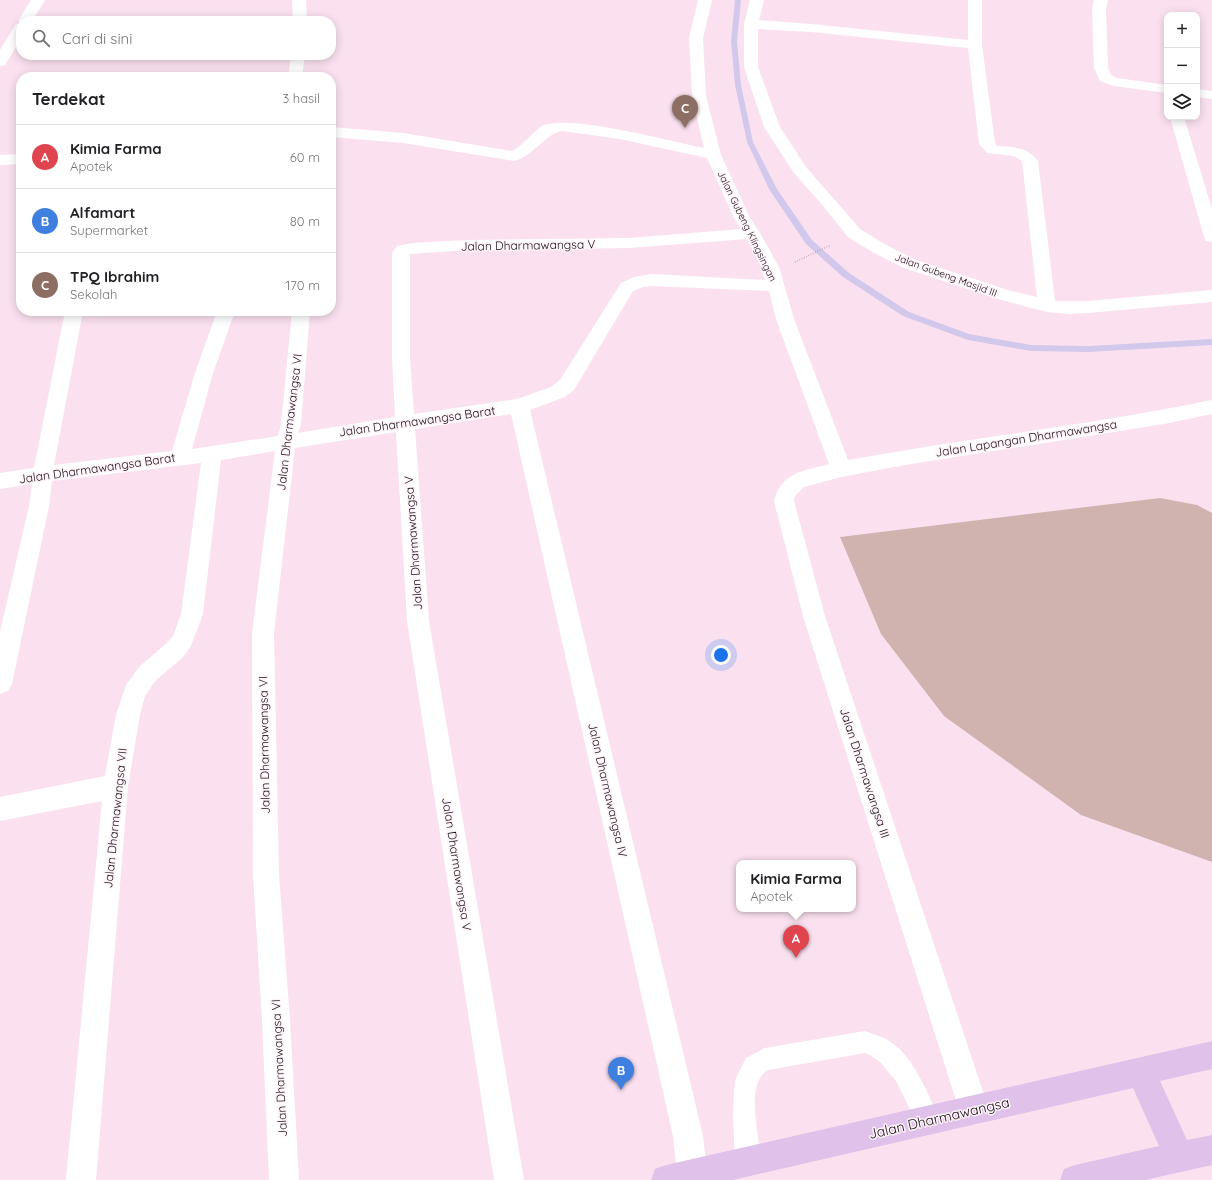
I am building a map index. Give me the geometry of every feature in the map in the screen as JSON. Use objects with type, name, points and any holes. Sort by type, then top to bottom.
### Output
[{"type":"main road","name":"Jalan Dharmawangsa","points":[[679,1177],[1212,1055]]},
{"type":"main road","points":[[1141,1072],[1179,1156]]},
{"type":"main road","points":[[1075,1180],[1212,1150]]},
{"type":"street","points":[[28,16],[38,0]]},
{"type":"street","points":[[299,0],[300,16]]},
{"type":"street","name":"Jalan Gubeng Klingsingan","points":[[705,0],[696,38],[699,96],[713,155],[742,218],[752,233],[770,267],[785,319],[841,469]]},
{"type":"street","name":"Jalan Gubeng Masjid III","points":[[757,0],[751,24],[751,67],[772,127],[800,170],[854,233],[880,249],[910,264],[1004,295],[1047,306],[1088,308],[1212,296]]},
{"type":"street","points":[[975,0],[975,45],[987,144],[992,150],[1022,153],[1028,156],[1030,161],[1047,306]]},
{"type":"street","points":[[1101,0],[1099,9],[1101,60],[1105,78],[1114,82],[1164,90]]},
{"type":"street","points":[[751,24],[810,28],[975,45]]},
{"type":"street","points":[[0,62],[16,35]]},
{"type":"street","points":[[295,72],[297,60]]},
{"type":"street","points":[[1200,93],[1212,95]]},
{"type":"street","points":[[1178,120],[1212,237]]},
{"type":"street","points":[[336,132],[403,138],[449,144],[514,156],[524,151],[548,128],[562,126],[620,134],[713,155]]},
{"type":"street","points":[[0,160],[16,160]]},
{"type":"street","name":"Jalan Dharmawangsa V","points":[[509,1180],[418,621],[405,423],[400,299],[401,253],[403,250],[467,245],[629,244],[752,233]]},
{"type":"street","name":"Jalan Dharmawangsa Barat","points":[[0,481],[42,474],[212,454],[286,441],[519,406],[558,392],[567,385],[626,287],[632,284],[652,280],[776,286]]},
{"type":"street","points":[[0,684],[39,506],[42,474],[73,316]]},
{"type":"street","points":[[180,457],[204,373],[224,316]]},
{"type":"street","name":"Jalan Dharmawangsa VI","points":[[284,1180],[276,1020],[266,875],[263,633],[286,441],[291,424],[301,316]]},
{"type":"street","name":"Jalan Dharmawangsa IV","points":[[519,406],[688,1136],[679,1177]]},
{"type":"street","name":"Jalan Lapangan Dharmawangsa","points":[[841,469],[905,457],[1164,417],[1212,407]]},
{"type":"street","name":"Jalan Dharmawangsa VII","points":[[81,1180],[116,786],[134,692],[148,674],[174,651],[182,641],[192,614],[212,454]]},
{"type":"street","name":"Jalan Dharmawangsa III","points":[[841,469],[797,482],[786,493],[784,501],[814,616],[974,1110]]},
{"type":"street","points":[[0,809],[116,786]]},
{"type":"lane","points":[[747,1162],[744,1098],[746,1085],[750,1070],[756,1064],[765,1059],[865,1042],[877,1045],[896,1060],[928,1121]]},
{"type":"path","points":[[794,262],[825,249]]},
{"type":"shaded area","points":[[1160,498],[1197,505],[1212,513],[1212,862],[1081,815],[944,716],[881,634],[840,537]]},
{"type":"waterway","points":[[738,0],[734,41],[738,85],[750,142],[773,189],[809,242],[846,275],[906,314],[968,337],[1031,348],[1089,349],[1212,342]]},
{"type":"place","name":"TPQ Ibrahim","points":[[685,128]]},
{"type":"place","name":"Kimia Farma","points":[[796,958]]},
{"type":"place","name":"Alfamart","points":[[621,1090]]}]
